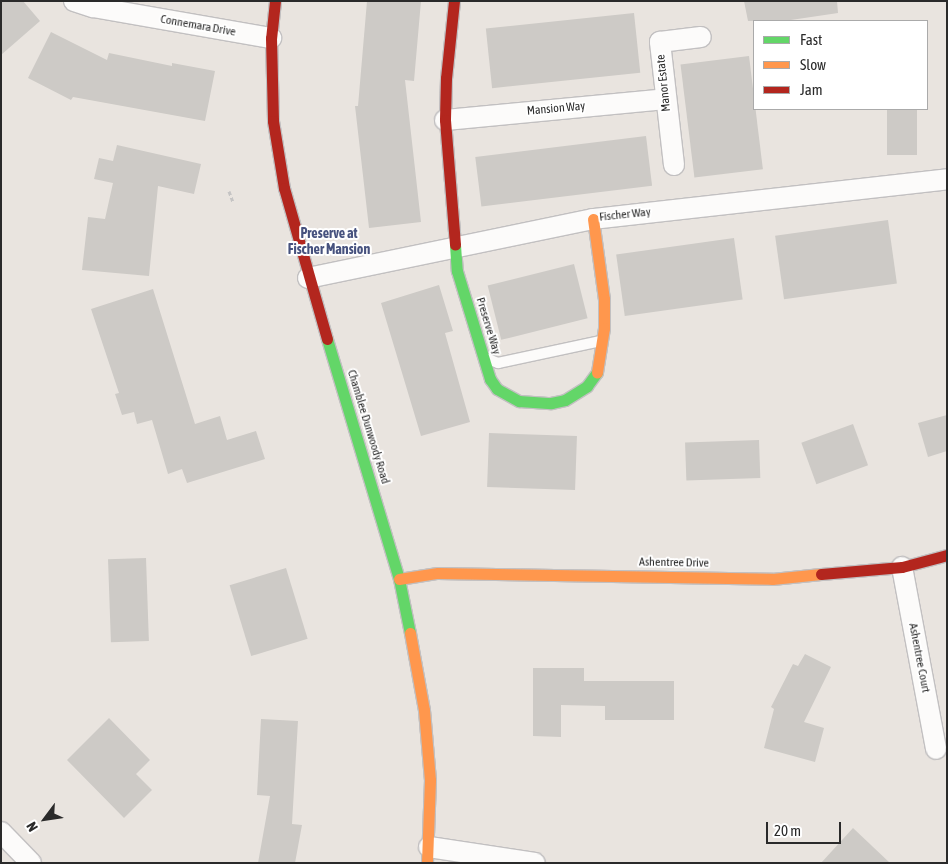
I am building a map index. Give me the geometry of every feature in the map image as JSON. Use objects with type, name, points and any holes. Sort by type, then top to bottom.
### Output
[{"type":"street","name":"Connemara Drive","points":[[74,1],[125,7],[271,38]]},
{"type":"street","name":"Chamblee Dunwoody Road","points":[[275,1],[271,38],[272,121],[278,155],[284,188],[308,278],[399,579],[424,710],[430,780],[428,855]]},
{"type":"street","name":"Preserve Way","points":[[454,1],[446,78],[445,120],[457,271],[490,379],[497,389],[519,401],[551,403],[565,400],[588,386],[597,372],[602,341],[602,280],[594,219]]},
{"type":"street","name":"Manor Estate","points":[[674,165],[660,42],[701,38]]},
{"type":"street","name":"Mansion Way","points":[[445,120],[666,99]]},
{"type":"street","name":"Fischer Way","points":[[308,278],[594,219],[947,179]]},
{"type":"street","name":"Ashentree Drive","points":[[399,579],[438,573],[772,579],[902,567],[947,555]]},
{"type":"street","name":"Ashentree Court","points":[[902,567],[936,749]]},
{"type":"street","points":[[1,832],[31,863]]},
{"type":"street","points":[[428,855],[535,863]]},
{"type":"lane","points":[[482,353],[491,360],[498,362],[602,341]]},
{"type":"path","points":[[229,191],[233,202]]},
{"type":"building","points":[[1,1],[23,1],[40,21],[1,55]]},
{"type":"building","points":[[367,1],[421,1],[414,81],[405,80],[421,222],[369,228],[355,106],[358,106]]},
{"type":"building","points":[[744,1],[837,1],[838,13],[791,20],[748,21]]},
{"type":"building","points":[[634,13],[640,73],[492,88],[486,29]]},
{"type":"building","points":[[51,32],[107,60],[109,53],[172,66],[172,63],[215,71],[205,121],[73,97],[71,100],[28,78]]},
{"type":"building","points":[[749,56],[753,89],[753,110],[756,110],[763,169],[694,178],[681,64]]},
{"type":"building","points":[[887,110],[917,110],[917,155],[887,155]]},
{"type":"building","points":[[646,136],[652,186],[481,207],[475,157]]},
{"type":"building","points":[[117,145],[201,164],[194,194],[158,186],[149,276],[82,270],[88,217],[105,219],[113,183],[94,179],[99,158],[113,161]]},
{"type":"building","points":[[888,220],[897,283],[784,299],[775,236]]},
{"type":"building","points":[[734,238],[743,299],[625,316],[616,255]]},
{"type":"building","points":[[574,264],[588,318],[501,340],[488,286]]},
{"type":"building","points":[[439,285],[453,331],[445,333],[470,422],[421,436],[381,303]]},
{"type":"building","points":[[153,289],[195,424],[220,416],[227,440],[256,431],[265,459],[187,483],[182,469],[168,474],[152,420],[137,424],[134,412],[122,415],[115,394],[119,393],[91,309]]},
{"type":"building","points":[[947,415],[947,451],[928,457],[918,423]]},
{"type":"building","points":[[853,424],[868,465],[816,484],[801,443]]},
{"type":"building","points":[[489,433],[577,436],[575,490],[487,487]]},
{"type":"building","points":[[759,440],[760,478],[686,481],[685,443]]},
{"type":"building","points":[[146,558],[149,641],[111,642],[108,559]]},
{"type":"building","points":[[286,568],[308,639],[251,656],[230,585]]},
{"type":"building","points":[[805,654],[831,667],[804,722],[824,728],[815,762],[764,748],[774,709],[771,707],[793,664],[798,666]]},
{"type":"building","points":[[533,668],[584,668],[584,681],[674,681],[674,720],[605,720],[605,706],[561,705],[561,737],[533,736]]},
{"type":"building","points":[[109,718],[150,760],[136,774],[152,790],[124,818],[67,760]]},
{"type":"building","points":[[261,719],[298,721],[292,824],[302,825],[295,863],[258,863],[270,796],[257,795]]},
{"type":"building","points":[[853,828],[890,863],[821,863]]},
{"type":"traffic: fast","points":[[455,245],[457,271],[490,379],[497,389],[519,401],[551,403],[565,400],[587,386],[597,372]]},
{"type":"traffic: fast","points":[[327,339],[399,579],[410,633]]},
{"type":"traffic: slow","points":[[593,219],[604,299],[604,328],[597,372]]},
{"type":"traffic: slow","points":[[399,579],[438,573],[772,579],[821,574]]},
{"type":"traffic: slow","points":[[410,633],[424,710],[430,780],[427,863]]},
{"type":"traffic: jam","points":[[275,1],[271,38],[273,121],[284,188],[327,339]]},
{"type":"traffic: jam","points":[[454,1],[446,78],[445,120],[455,245]]},
{"type":"traffic: jam","points":[[821,574],[902,567],[947,555]]},
{"type":"district","name":"Preserve at Fischer Mansion","points":[[329,242]]}]
